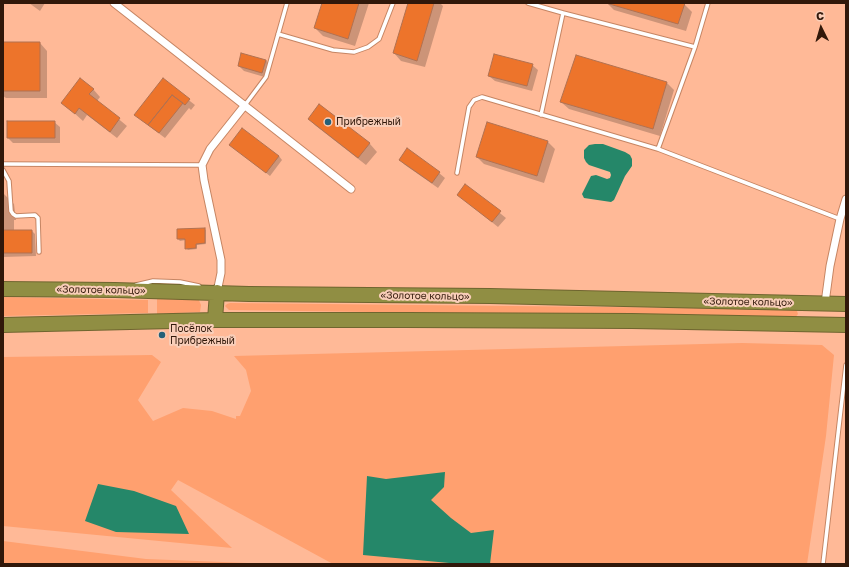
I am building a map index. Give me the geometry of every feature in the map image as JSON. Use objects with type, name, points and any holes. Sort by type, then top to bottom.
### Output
[{"type":"highway","name":"«Золотое кольцо»","points":[[3,289],[846,304]]},
{"type":"highway","points":[[215,320],[217,292]]},
{"type":"highway","points":[[824,325],[825,303]]},
{"type":"highway","points":[[3,325],[215,320],[632,321],[846,325]]},
{"type":"street","points":[[114,3],[351,189]]},
{"type":"street","points":[[217,292],[221,272],[221,260],[202,165],[210,149],[245,105]]},
{"type":"street","points":[[825,303],[830,266],[846,199]]},
{"type":"lane","points":[[245,105],[266,77],[287,3]]},
{"type":"lane","points":[[278,34],[333,50],[354,52],[368,47],[379,39],[393,3]]},
{"type":"lane","points":[[528,3],[695,47]]},
{"type":"lane","points":[[658,149],[695,47],[708,3]]},
{"type":"lane","points":[[540,115],[563,13]]},
{"type":"lane","points":[[457,173],[469,107],[474,100],[482,97],[658,149],[840,219]]},
{"type":"lane","points":[[3,164],[202,165]]},
{"type":"lane","points":[[3,170],[4,176],[9,181],[11,211],[13,214],[16,216],[36,215],[38,218],[39,252]]},
{"type":"lane","points":[[823,564],[846,365]]},
{"type":"shaded area","points":[[603,144],[625,152],[630,155],[632,159],[632,166],[625,176],[614,200],[611,202],[584,198],[582,194],[591,176],[596,175],[607,179],[610,178],[611,175],[610,172],[589,165],[586,162],[584,158],[584,150],[589,145]]},
{"type":"shaded area","points":[[3,297],[148,300],[148,313],[3,316]]},
{"type":"shaded area","points":[[198,298],[201,305],[200,312],[157,314],[157,299]]},
{"type":"shaded area","points":[[230,303],[794,309],[798,314],[795,318],[229,310],[225,306]]},
{"type":"shaded area","points":[[742,343],[822,345],[834,355],[826,436],[807,564],[333,564],[178,480],[171,490],[232,548],[3,526],[3,357],[152,355],[161,362],[138,400],[153,421],[183,408],[212,411],[236,419],[236,416],[240,416],[251,391],[246,370],[234,356]]},
{"type":"shaded area","points":[[445,472],[444,487],[431,500],[471,533],[494,530],[490,564],[460,564],[363,555],[367,476],[386,479]]},
{"type":"shaded area","points":[[98,484],[134,491],[176,506],[189,534],[116,532],[85,521]]},
{"type":"shaded area","points":[[3,541],[146,559],[273,564],[3,564]]},
{"type":"building","points":[[322,3],[359,3],[348,39],[314,28]]},
{"type":"building","points":[[408,3],[434,3],[417,61],[393,53]]},
{"type":"building","points":[[606,3],[685,3],[678,24]]},
{"type":"building","points":[[3,42],[40,42],[40,91],[3,91]]},
{"type":"building","points":[[241,53],[266,60],[262,73],[238,66]]},
{"type":"building","points":[[494,54],[533,64],[527,86],[488,76]]},
{"type":"building","points":[[576,55],[667,82],[653,129],[560,102]]},
{"type":"building","points":[[80,78],[94,89],[89,94],[120,118],[110,132],[79,108],[75,114],[61,103]]},
{"type":"building","points":[[163,78],[190,99],[185,105],[172,95],[148,125],[134,115]]},
{"type":"building","points":[[172,95],[183,103],[159,133],[148,125]]},
{"type":"building","points":[[319,104],[370,143],[358,158],[308,119]]},
{"type":"building","points":[[7,121],[55,121],[55,138],[7,138]]},
{"type":"building","points":[[487,122],[548,141],[537,176],[476,157]]},
{"type":"building","points":[[242,128],[279,156],[266,173],[229,145]]},
{"type":"building","points":[[407,148],[440,172],[432,183],[399,160]]},
{"type":"building","points":[[465,184],[501,211],[492,222],[457,195]]},
{"type":"building","points":[[205,228],[205,243],[196,244],[196,248],[185,249],[185,239],[177,239],[177,229]]},
{"type":"building","points":[[3,230],[32,230],[32,253],[3,253]]},
{"type":"place","name":"Прибрежный","points":[[328,122]]},
{"type":"place","name":"Посёлок Прибрежный","points":[[162,335]]}]
